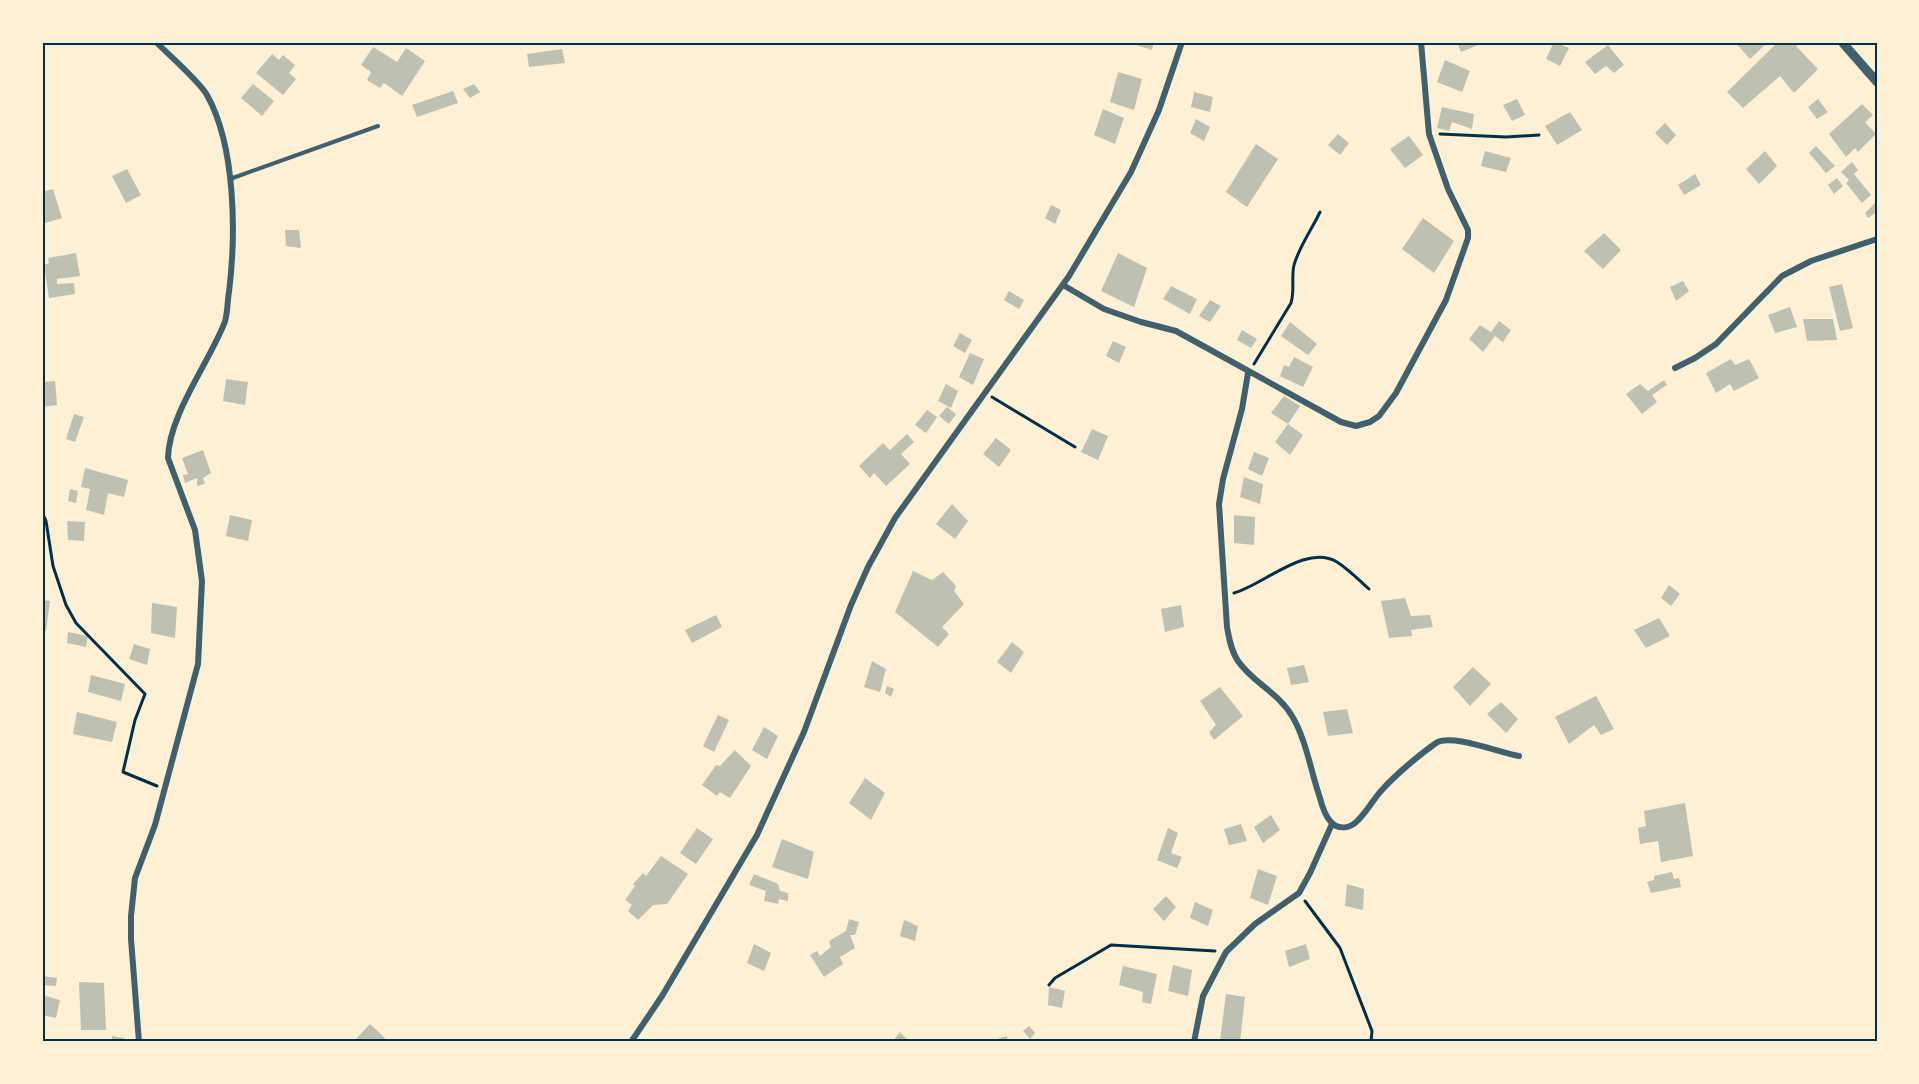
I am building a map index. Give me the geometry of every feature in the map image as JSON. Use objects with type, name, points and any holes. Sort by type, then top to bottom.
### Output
[{"type":"street","points":[[139,1042],[131,939],[135,879],[155,825],[198,664],[202,581],[195,530],[168,458],[168,446],[186,399],[225,322],[233,260],[230,179],[224,138],[206,94],[156,42]]},
{"type":"street","points":[[631,1042],[662,996],[757,835],[804,732],[851,606],[874,557],[896,518],[1063,285],[1131,172],[1159,110],[1182,42]]},
{"type":"street","points":[[1063,285],[1104,309],[1176,332],[1341,422],[1356,426],[1370,422],[1379,416],[1396,393],[1446,300],[1468,230],[1448,189],[1427,123],[1421,42]]},
{"type":"street","points":[[1842,42],[1877,82]]},
{"type":"street","points":[[1675,368],[1716,344],[1782,276],[1810,261],[1877,239]]},
{"type":"street","points":[[1248,373],[1242,409],[1223,479],[1219,504],[1223,596],[1231,646],[1237,660],[1246,671],[1282,703],[1292,716],[1300,734],[1323,808],[1332,824],[1339,828],[1346,828],[1355,823],[1386,785],[1439,741],[1455,740],[1519,756]]},
{"type":"street","points":[[1194,1042],[1203,996],[1226,952],[1256,924],[1299,893],[1332,824]]},
{"type":"lane","points":[[230,179],[378,126]]},
{"type":"path","points":[[1430,134],[1506,137],[1539,135]]},
{"type":"path","points":[[1248,373],[1287,311],[1293,294],[1292,276],[1296,258],[1320,212]]},
{"type":"path","points":[[986,393],[1075,447]]},
{"type":"path","points":[[42,512],[46,521],[52,566],[66,605],[76,623],[146,694],[135,720],[123,772],[164,789]]},
{"type":"path","points":[[1223,596],[1245,590],[1300,561],[1314,557],[1336,562],[1369,589]]},
{"type":"path","points":[[1299,893],[1340,948],[1372,1031],[1371,1042]]},
{"type":"path","points":[[1050,985],[1055,978],[1111,945],[1226,952]]},
{"type":"building","points":[[1133,42],[1154,42],[1152,50],[1133,44]]},
{"type":"building","points":[[1457,42],[1485,42],[1461,52]]},
{"type":"building","points":[[1554,42],[1569,48],[1560,66],[1546,59]]},
{"type":"building","points":[[1735,42],[1768,42],[1750,59]]},
{"type":"building","points":[[1778,42],[1801,42],[1796,46],[1818,69],[1794,93],[1780,76],[1743,108],[1727,92]]},
{"type":"building","points":[[1608,45],[1624,65],[1614,73],[1606,66],[1595,74],[1585,62]]},
{"type":"building","points":[[373,47],[397,62],[406,48],[425,61],[402,96],[384,83],[380,88],[367,80],[371,72],[361,65]]},
{"type":"building","points":[[562,49],[565,63],[529,67],[527,54]]},
{"type":"building","points":[[272,54],[279,60],[283,55],[295,65],[289,73],[296,79],[283,95],[256,73]]},
{"type":"building","points":[[1445,60],[1470,71],[1462,92],[1437,82]]},
{"type":"building","points":[[1118,72],[1142,79],[1134,110],[1110,102]]},
{"type":"building","points":[[253,84],[274,101],[262,116],[241,98]]},
{"type":"building","points":[[474,84],[480,92],[470,98],[463,89]]},
{"type":"building","points":[[453,91],[458,103],[417,117],[412,105]]},
{"type":"building","points":[[1194,92],[1213,97],[1210,112],[1191,107]]},
{"type":"building","points":[[1517,99],[1525,115],[1512,121],[1503,105]]},
{"type":"building","points":[[1818,99],[1828,112],[1817,119],[1808,107]]},
{"type":"building","points":[[1862,104],[1873,115],[1865,122],[1876,134],[1858,152],[1855,148],[1846,157],[1829,134]]},
{"type":"building","points":[[1442,107],[1474,114],[1472,129],[1452,122],[1449,131],[1437,128]]},
{"type":"building","points":[[1103,109],[1124,118],[1115,144],[1094,135]]},
{"type":"building","points":[[1570,112],[1582,130],[1557,145],[1545,126]]},
{"type":"building","points":[[1196,119],[1210,127],[1204,141],[1190,133]]},
{"type":"building","points":[[1665,123],[1676,135],[1667,145],[1655,133]]},
{"type":"building","points":[[1338,134],[1349,143],[1340,155],[1328,145]]},
{"type":"building","points":[[1409,136],[1423,155],[1405,168],[1390,149]]},
{"type":"building","points":[[1256,144],[1278,159],[1247,207],[1226,192]]},
{"type":"building","points":[[1816,146],[1835,166],[1826,173],[1809,153]]},
{"type":"building","points":[[1485,151],[1511,158],[1506,172],[1481,166]]},
{"type":"building","points":[[1765,151],[1777,166],[1759,184],[1746,169]]},
{"type":"building","points":[[1852,162],[1858,170],[1854,174],[1871,195],[1862,203],[1846,183],[1849,180],[1841,172]]},
{"type":"building","points":[[127,169],[141,195],[126,203],[112,176]]},
{"type":"building","points":[[1695,174],[1701,185],[1684,195],[1678,185]]},
{"type":"building","points":[[1837,178],[1843,186],[1834,194],[1828,185]]},
{"type":"building","points":[[53,189],[62,218],[42,224],[42,192]]},
{"type":"building","points":[[1877,201],[1877,212],[1868,218],[1865,213]]},
{"type":"building","points":[[1051,205],[1061,210],[1055,224],[1045,218]]},
{"type":"building","points":[[1423,218],[1454,241],[1434,273],[1402,249]]},
{"type":"building","points":[[285,230],[299,230],[301,248],[286,246]]},
{"type":"building","points":[[1604,233],[1621,250],[1603,269],[1584,251]]},
{"type":"building","points":[[76,253],[80,276],[57,279],[57,284],[74,283],[75,294],[49,298],[44,265],[49,263],[48,258]]},
{"type":"building","points":[[1118,253],[1147,268],[1134,307],[1101,291]]},
{"type":"building","points":[[1683,281],[1689,291],[1676,301],[1670,287]]},
{"type":"building","points":[[1842,284],[1853,328],[1840,331],[1829,287]]},
{"type":"building","points":[[1171,286],[1197,299],[1190,314],[1163,299]]},
{"type":"building","points":[[1009,291],[1024,300],[1019,309],[1004,300]]},
{"type":"building","points":[[1210,300],[1221,306],[1210,322],[1199,316]]},
{"type":"building","points":[[1790,307],[1797,327],[1775,333],[1768,315]]},
{"type":"building","points":[[1803,319],[1833,319],[1837,340],[1807,341]]},
{"type":"building","points":[[1499,321],[1511,330],[1503,342],[1495,336],[1483,352],[1469,339],[1480,325],[1491,332]]},
{"type":"building","points":[[1290,322],[1317,344],[1308,355],[1281,336]]},
{"type":"building","points":[[1242,330],[1257,339],[1251,348],[1237,340]]},
{"type":"building","points":[[960,333],[972,340],[965,353],[953,346]]},
{"type":"building","points":[[1113,341],[1126,347],[1119,363],[1106,356]]},
{"type":"building","points":[[970,353],[984,359],[973,385],[959,377]]},
{"type":"building","points":[[1294,357],[1313,367],[1303,387],[1280,376],[1284,365],[1289,367]]},
{"type":"building","points":[[1731,359],[1735,365],[1749,359],[1759,378],[1734,391],[1730,384],[1716,393],[1706,373]]},
{"type":"building","points":[[226,379],[248,382],[245,405],[223,401]]},
{"type":"building","points":[[1664,380],[1667,385],[1652,395],[1657,402],[1642,414],[1626,394],[1640,384],[1648,391]]},
{"type":"building","points":[[55,381],[57,405],[42,407],[42,382]]},
{"type":"building","points":[[946,384],[958,391],[951,408],[938,401]]},
{"type":"building","points":[[1284,396],[1300,406],[1288,424],[1271,413]]},
{"type":"building","points":[[947,407],[956,414],[949,424],[939,416]]},
{"type":"building","points":[[927,410],[937,417],[926,433],[915,425]]},
{"type":"building","points":[[74,414],[84,417],[75,442],[66,439]]},
{"type":"building","points":[[1288,424],[1303,435],[1290,455],[1275,442]]},
{"type":"building","points":[[1092,429],[1108,436],[1098,460],[1081,452]]},
{"type":"building","points":[[907,434],[914,442],[901,454],[910,464],[886,486],[874,473],[870,478],[859,466],[883,443],[890,450]]},
{"type":"building","points":[[996,438],[1011,450],[999,467],[983,454]]},
{"type":"building","points":[[203,450],[211,473],[203,478],[205,484],[197,486],[197,478],[185,483],[183,475],[188,474],[182,458]]},
{"type":"building","points":[[1254,452],[1269,458],[1262,476],[1248,469]]},
{"type":"building","points":[[85,468],[128,480],[124,497],[108,493],[104,515],[86,510],[90,489],[81,487]]},
{"type":"building","points":[[1244,477],[1263,484],[1260,504],[1240,497]]},
{"type":"building","points":[[70,489],[78,491],[76,503],[68,501]]},
{"type":"building","points":[[952,504],[968,521],[955,539],[936,524]]},
{"type":"building","points":[[230,515],[252,520],[248,541],[226,536]]},
{"type":"building","points":[[1234,515],[1255,517],[1254,545],[1234,543]]},
{"type":"building","points":[[67,521],[85,522],[84,541],[68,540]]},
{"type":"building","points":[[913,571],[932,580],[943,572],[956,586],[954,591],[964,604],[942,627],[949,634],[938,647],[895,612]]},
{"type":"building","points":[[1669,585],[1680,594],[1671,606],[1661,598]]},
{"type":"building","points":[[1405,598],[1411,616],[1430,615],[1433,627],[1411,630],[1412,636],[1389,638],[1381,601]]},
{"type":"building","points":[[42,600],[50,601],[46,631],[42,630]]},
{"type":"building","points":[[152,603],[177,607],[175,638],[151,633]]},
{"type":"building","points":[[1181,605],[1184,627],[1165,632],[1161,609]]},
{"type":"building","points":[[716,615],[722,627],[692,643],[685,630]]},
{"type":"building","points":[[1659,618],[1670,636],[1646,648],[1634,630]]},
{"type":"building","points":[[68,632],[88,636],[86,647],[67,643]]},
{"type":"building","points":[[1012,642],[1024,652],[1011,673],[997,662]]},
{"type":"building","points":[[134,644],[150,649],[147,665],[129,659]]},
{"type":"building","points":[[872,661],[886,669],[880,692],[864,687]]},
{"type":"building","points":[[1304,665],[1309,682],[1291,685],[1287,668]]},
{"type":"building","points":[[1473,667],[1491,684],[1470,706],[1453,687]]},
{"type":"building","points":[[91,675],[125,684],[121,701],[88,692]]},
{"type":"building","points":[[887,686],[894,689],[891,697],[885,693]]},
{"type":"building","points":[[1220,687],[1243,716],[1214,740],[1209,732],[1216,725],[1200,701]]},
{"type":"building","points":[[1596,696],[1614,729],[1601,735],[1594,725],[1569,744],[1555,717]]},
{"type":"building","points":[[1501,702],[1518,719],[1506,733],[1487,714]]},
{"type":"building","points":[[1347,709],[1353,733],[1328,736],[1323,712]]},
{"type":"building","points":[[77,712],[117,722],[112,742],[73,734]]},
{"type":"building","points":[[718,715],[729,720],[714,752],[703,746]]},
{"type":"building","points":[[764,727],[778,736],[767,759],[752,750]]},
{"type":"building","points":[[735,750],[751,766],[730,798],[720,792],[717,796],[702,785],[716,765],[720,766]]},
{"type":"building","points":[[865,778],[885,793],[871,820],[849,803]]},
{"type":"building","points":[[1685,803],[1693,856],[1661,862],[1658,841],[1640,844],[1638,828],[1646,826],[1644,811]]},
{"type":"building","points":[[1271,815],[1280,830],[1263,843],[1254,827]]},
{"type":"building","points":[[1241,824],[1247,841],[1229,845],[1224,829]]},
{"type":"building","points":[[697,828],[713,839],[696,864],[680,853]]},
{"type":"building","points":[[1168,828],[1178,833],[1171,853],[1182,857],[1177,868],[1157,860]]},
{"type":"building","points":[[782,839],[814,852],[808,879],[772,867]]},
{"type":"building","points":[[661,856],[688,874],[667,904],[653,905],[638,920],[628,911],[632,905],[625,900],[635,886],[633,884],[643,873],[646,876]]},
{"type":"building","points":[[1258,869],[1277,876],[1268,905],[1250,898]]},
{"type":"building","points":[[1672,872],[1674,879],[1679,878],[1681,887],[1651,893],[1647,882],[1654,880],[1654,876]]},
{"type":"building","points":[[754,874],[778,884],[780,891],[788,893],[788,901],[779,899],[778,904],[764,901],[766,891],[749,885]]},
{"type":"building","points":[[1347,884],[1364,889],[1363,910],[1345,906]]},
{"type":"building","points":[[1166,896],[1176,907],[1164,921],[1153,909]]},
{"type":"building","points":[[1195,902],[1213,910],[1208,926],[1190,918]]},
{"type":"building","points":[[849,919],[859,922],[855,935],[850,935],[855,948],[840,957],[843,964],[824,977],[810,955],[817,951],[820,956],[831,947],[829,941],[846,931]]},
{"type":"building","points":[[904,920],[918,926],[915,941],[900,936]]},
{"type":"building","points":[[754,944],[771,953],[764,971],[747,963]]},
{"type":"building","points":[[1306,944],[1310,959],[1289,967],[1285,951]]},
{"type":"building","points":[[1173,965],[1192,970],[1188,996],[1168,991]]},
{"type":"building","points":[[1123,966],[1157,974],[1151,1004],[1142,1002],[1143,992],[1119,985]]},
{"type":"building","points":[[42,976],[57,978],[56,986],[42,985]]},
{"type":"building","points":[[79,982],[104,983],[106,1030],[81,1030]]},
{"type":"building","points":[[1049,987],[1065,991],[1062,1008],[1048,1005]]},
{"type":"building","points":[[1226,994],[1245,997],[1240,1042],[1220,1041]]},
{"type":"building","points":[[42,995],[60,1000],[56,1018],[42,1015]]},
{"type":"building","points":[[370,1024],[385,1038],[382,1042],[353,1042]]},
{"type":"building","points":[[1029,1026],[1035,1033],[1030,1039],[1023,1031]]},
{"type":"building","points":[[900,1032],[910,1042],[892,1042]]},
{"type":"building","points":[[112,1036],[124,1038],[124,1042],[112,1042]]},
{"type":"building","points":[[1007,1036],[1008,1042],[994,1042],[994,1040]]}]
